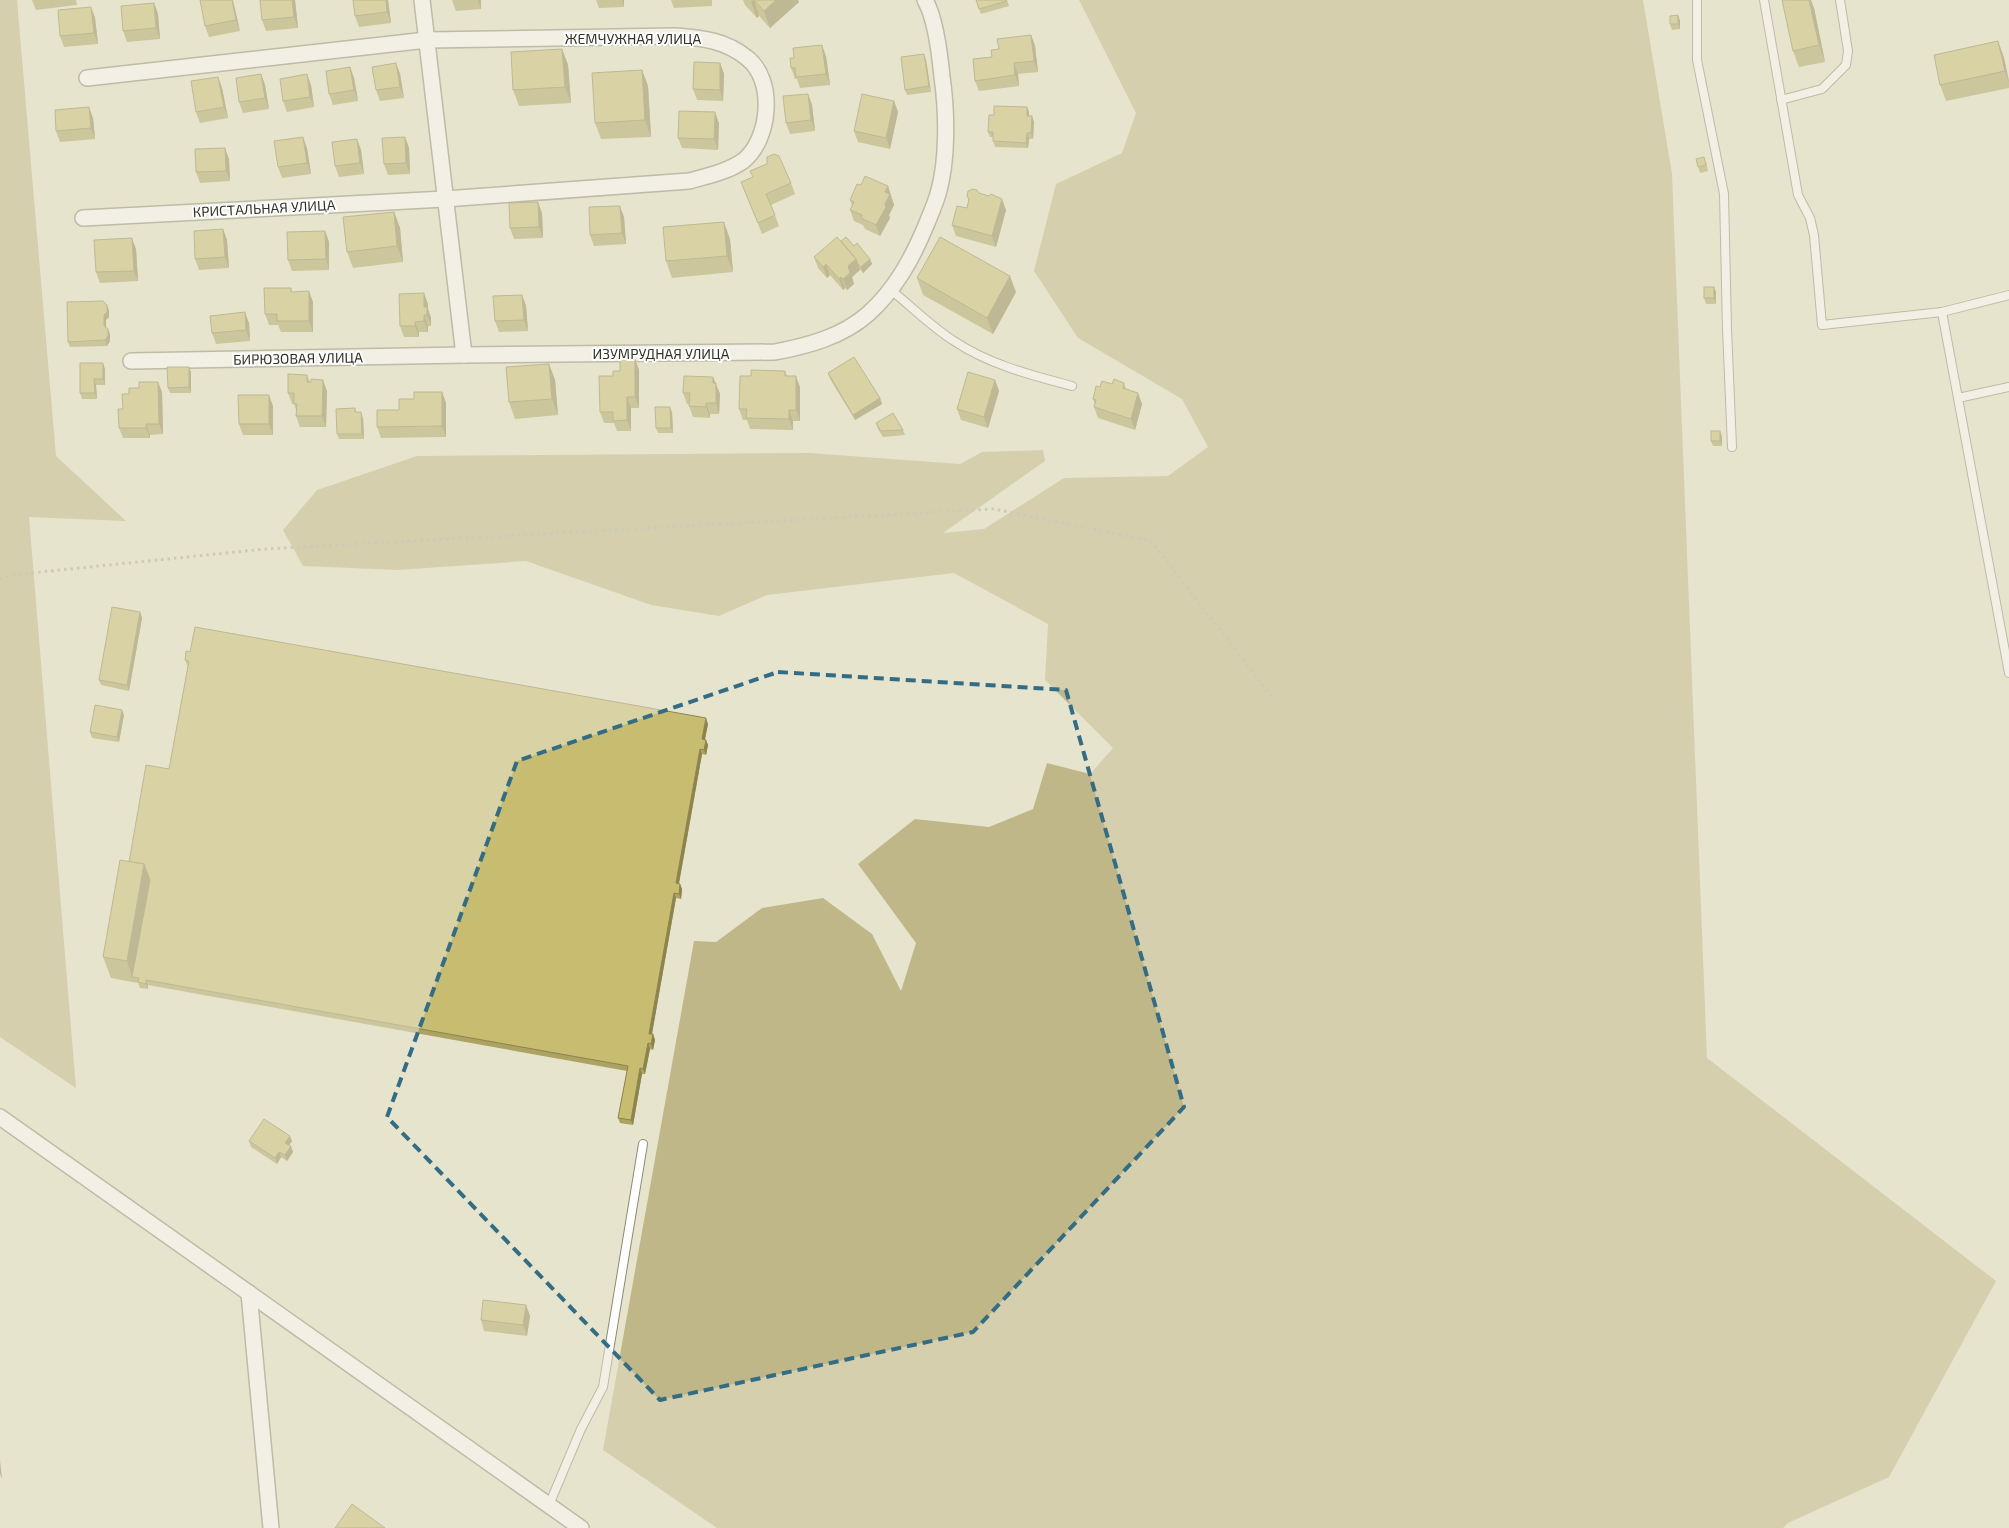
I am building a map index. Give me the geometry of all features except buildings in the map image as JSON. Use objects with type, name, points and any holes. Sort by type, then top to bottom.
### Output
[{"type":"street","points":[[422,0],[464,355]]},
{"type":"street","name":"ИЗУМРУДНАЯ УЛИЦА","points":[[464,355],[775,352],[807,346],[836,334],[867,315],[891,290],[914,255],[938,194],[944,157],[945,98],[939,51],[926,0]]},
{"type":"street","name":"ЖЕМЧУЖНАЯ УЛИЦА","points":[[87,78],[427,40],[675,36],[707,38],[728,45],[749,59],[761,77],[766,101],[765,122],[759,142],[743,161],[716,174],[688,181],[446,198]]},
{"type":"street","name":"КРИСТАЛЬНАЯ УЛИЦА","points":[[83,218],[446,198]]},
{"type":"street","name":"БИРЮЗОВАЯ УЛИЦА","points":[[131,361],[464,355]]},
{"type":"street","points":[[0,1117],[581,1528]]},
{"type":"street","points":[[249,1293],[271,1528]]},
{"type":"lane","points":[[1697,0],[1697,60],[1724,194],[1732,447]]},
{"type":"lane","points":[[1764,0],[1798,195],[1810,218],[1814,235],[1822,325],[1942,312],[2009,295]]},
{"type":"lane","points":[[1781,100],[1822,89],[1846,65],[1848,51],[1840,0]]},
{"type":"lane","points":[[891,290],[953,341],[980,356],[1016,371],[1072,386]]},
{"type":"lane","points":[[1942,312],[2008,656],[2009,672]]},
{"type":"lane","points":[[1958,398],[2009,387]]},
{"type":"lane","points":[[549,1505],[581,1429],[604,1387],[643,1144]]},
{"type":"path","points":[[0,579],[20,574],[265,549],[994,509],[1151,541],[1273,698]]},
{"type":"highlighted area","points":[[778,672],[1066,690],[1184,1107],[973,1332],[660,1400],[387,1117],[517,761]]},
{"type":"shaded area","points":[[0,0],[17,0],[56,456],[126,521],[29,517],[76,1088],[0,1037]]},
{"type":"shaded area","points":[[1079,0],[1643,0],[1672,174],[1707,1058],[1996,1281],[1889,1477],[1788,1523],[1783,1528],[717,1528],[603,1450],[694,941],[716,942],[762,908],[823,898],[872,934],[901,991],[916,943],[858,864],[915,819],[989,827],[1033,809],[1047,763],[1090,774],[1113,748],[1045,680],[1048,624],[954,573],[767,595],[719,616],[651,605],[526,561],[398,570],[303,566],[283,530],[317,490],[417,456],[810,453],[960,464],[982,452],[1043,450],[1045,461],[943,533],[984,529],[1064,478],[1168,476],[1208,447],[1182,399],[1078,338],[1034,271],[1056,184],[1122,153],[1136,113]]}]
